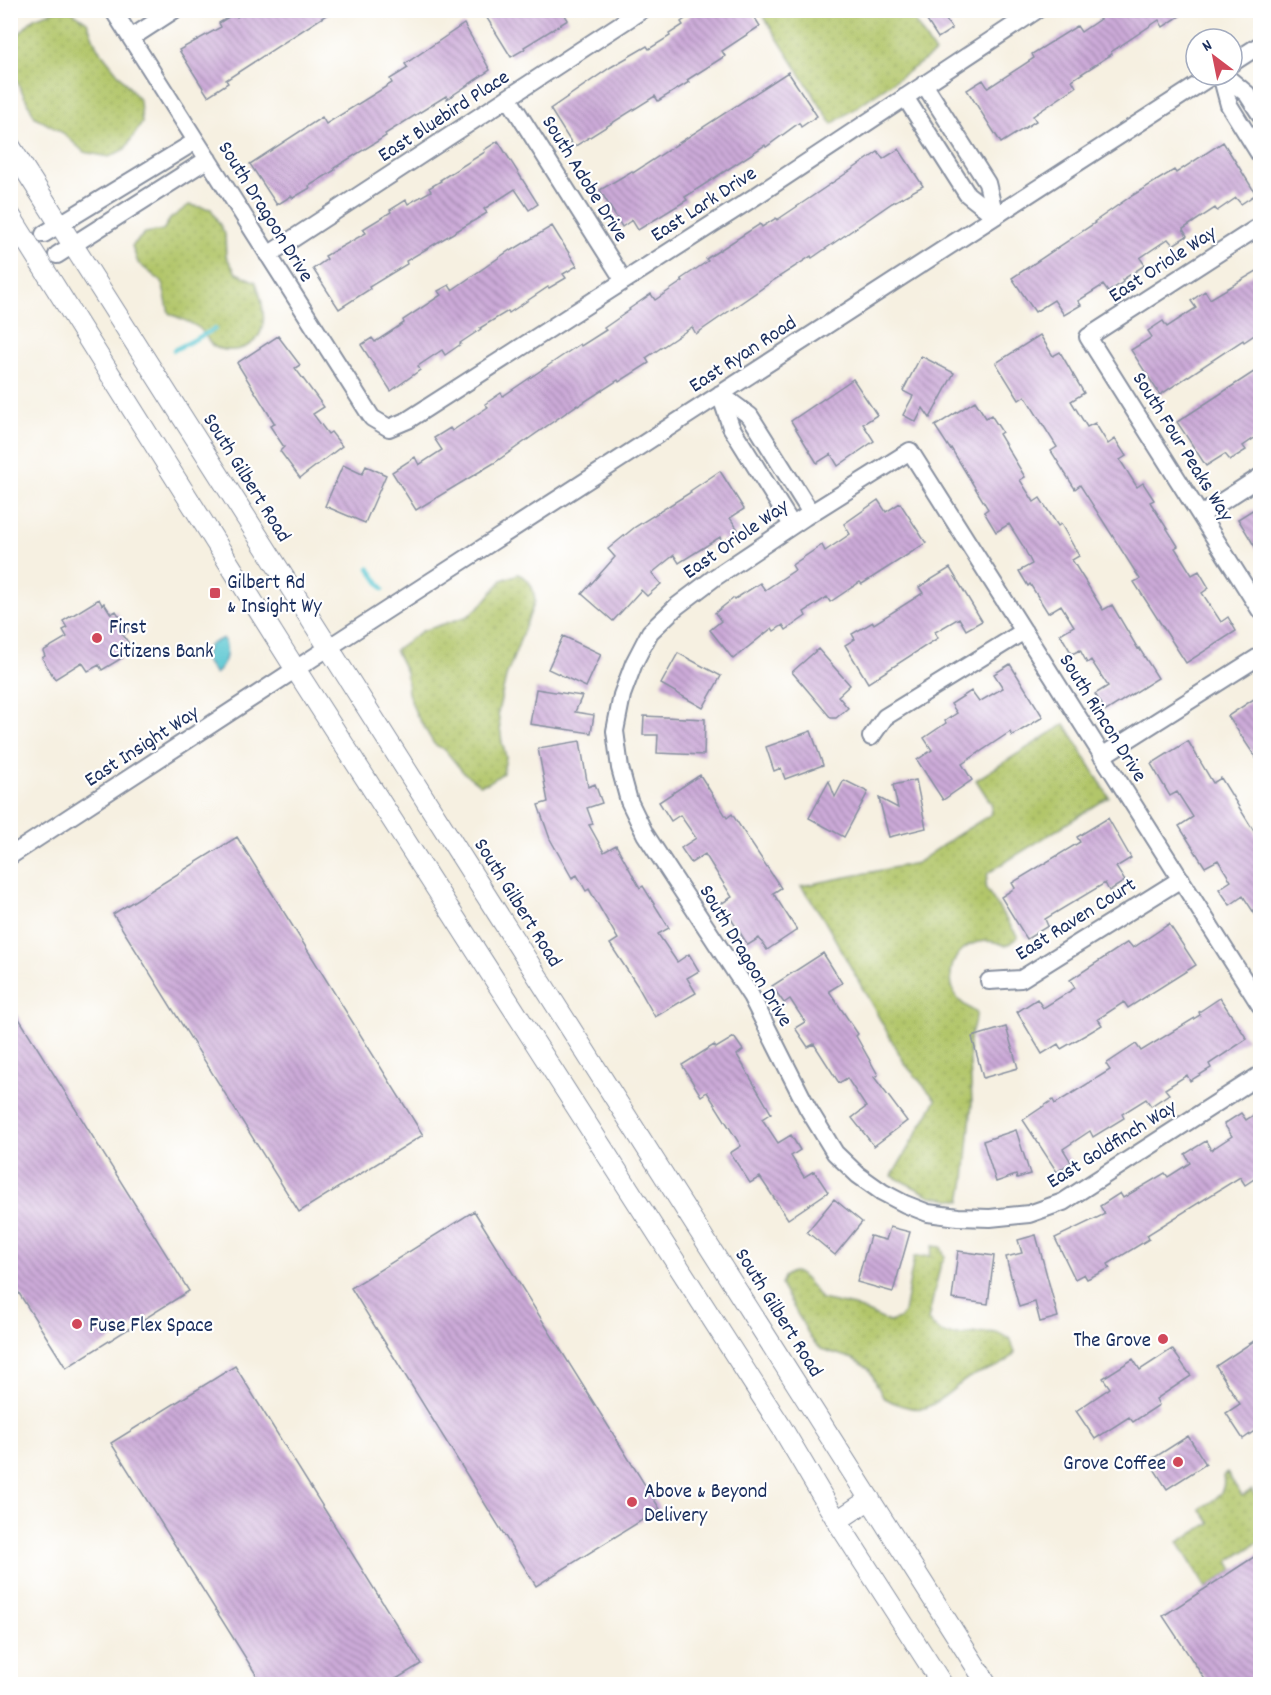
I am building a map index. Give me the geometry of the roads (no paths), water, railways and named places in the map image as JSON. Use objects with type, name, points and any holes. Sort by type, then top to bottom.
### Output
[{"type":"main road","name":"South Gilbert Road","points":[[10,146],[65,250],[328,648],[987,1684]]},
{"type":"main road","points":[[10,214],[296,670],[782,1428],[837,1521],[942,1684]]},
{"type":"main road","points":[[837,1521],[870,1499]]},
{"type":"street","name":"South Dragoon Drive","points":[[114,10],[372,418],[389,428]]},
{"type":"street","points":[[131,38],[174,10]]},
{"type":"street","name":"East Bluebird Place","points":[[268,255],[510,99],[642,10]]},
{"type":"street","name":"East Lark Drive","points":[[389,428],[408,420],[624,281],[1037,10]]},
{"type":"street","points":[[1244,55],[1260,45]]},
{"type":"street","points":[[924,84],[987,183],[995,216]]},
{"type":"street","name":"East Ryan Road","points":[[296,670],[1194,87]]},
{"type":"street","points":[[1225,87],[1229,105],[1260,155]]},
{"type":"street","points":[[1238,87],[1247,94],[1260,114]]},
{"type":"street","points":[[904,97],[967,194],[995,216]]},
{"type":"street","name":"South Adobe Drive","points":[[510,99],[624,281]]},
{"type":"street","points":[[52,229],[196,141]]},
{"type":"street","points":[[65,250],[208,159]]},
{"type":"street","name":"East Oriole Way","points":[[1088,337],[1260,226]]},
{"type":"street","name":"South Four Peaks Way","points":[[1088,337],[1260,610]]},
{"type":"street","points":[[720,394],[750,416],[811,513]]},
{"type":"street","points":[[720,394],[731,427],[792,525]]},
{"type":"street","name":"East Oriole Way","points":[[622,695],[634,663],[650,632],[677,606],[792,525],[910,451]]},
{"type":"street","name":"South Rincon Drive","points":[[910,451],[1260,1005]]},
{"type":"street","points":[[1201,515],[1260,477]]},
{"type":"street","points":[[871,737],[885,717],[1024,631]]},
{"type":"street","points":[[1102,756],[1260,656]]},
{"type":"street","name":"East Insight Way","points":[[10,856],[296,670]]},
{"type":"street","name":"South Dragoon Drive","points":[[622,695],[615,731],[620,768],[629,801],[645,834],[751,996],[807,1107],[835,1153],[858,1175],[882,1192],[905,1204]]},
{"type":"street","name":"East Raven Court","points":[[989,981],[1022,979],[1181,879]]},
{"type":"street","name":"East Goldfinch Way","points":[[905,1204],[928,1213],[958,1218],[990,1218],[1029,1214],[1063,1202],[1260,1075]]},
{"type":"water","points":[[223,638],[226,658],[215,674],[204,659],[209,645]]},
{"type":"waterway","points":[[174,350],[215,329]]},
{"type":"waterway","points":[[369,568],[383,589]]},
{"type":"place","name":"Gilbert Rd & Insight Wy","points":[[215,593]]},
{"type":"place","name":"First Citizens Bank","points":[[97,638]]},
{"type":"place","name":"Fuse Flex Space","points":[[77,1324]]},
{"type":"place","name":"The Grove","points":[[1163,1339]]},
{"type":"place","name":"Grove Coffee","points":[[1178,1462]]},
{"type":"place","name":"Above & Beyond Delivery","points":[[632,1502]]}]
